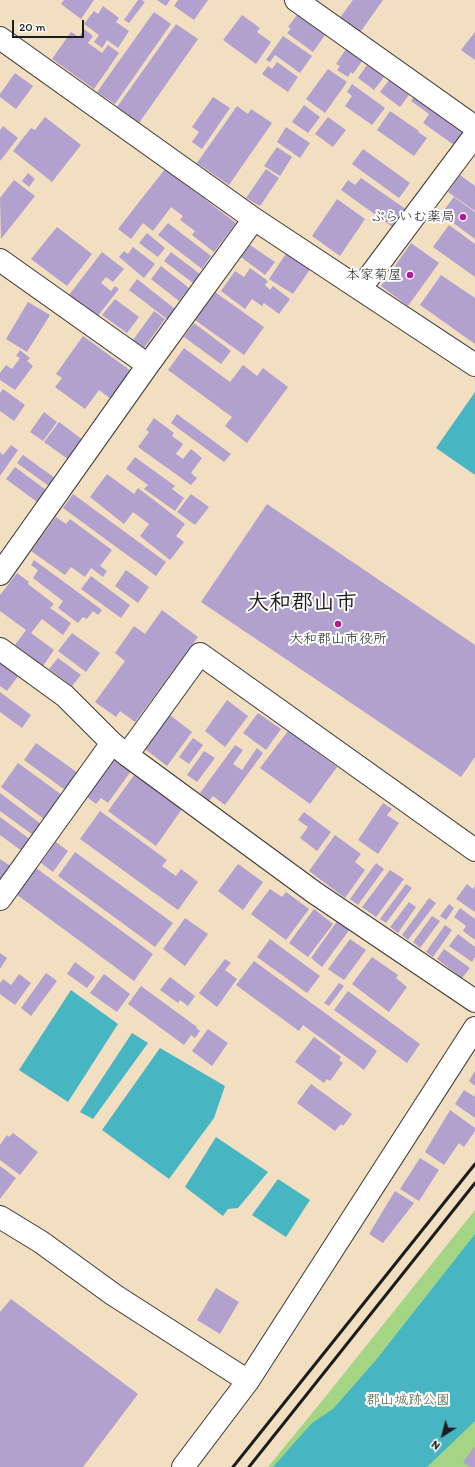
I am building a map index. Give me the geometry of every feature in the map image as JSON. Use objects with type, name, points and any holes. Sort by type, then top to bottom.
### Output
[{"type":"street","points":[[296,0],[475,127]]},
{"type":"street","points":[[0,38],[254,219],[475,365]]},
{"type":"street","points":[[360,289],[475,135]]},
{"type":"street","points":[[0,574],[254,219]]},
{"type":"street","points":[[0,260],[148,366]]},
{"type":"street","points":[[0,649],[65,696],[119,749],[315,893],[475,1001]]},
{"type":"street","points":[[0,899],[119,749],[200,654],[475,850]]},
{"type":"street","points":[[183,1467],[248,1381],[475,1028]]},
{"type":"street","points":[[0,1217],[41,1242],[114,1296],[248,1381]]},
{"type":"green space","name":"郡山城跡公園","points":[[475,1210],[475,1467],[268,1467],[322,1401]]},
{"type":"water","points":[[475,392],[475,475],[436,448]]},
{"type":"water","points":[[71,990],[118,1024],[68,1102],[19,1070]]},
{"type":"water","points":[[132,1033],[148,1043],[93,1119],[80,1112]]},
{"type":"water","points":[[160,1048],[225,1086],[214,1118],[169,1179],[102,1130]]},
{"type":"water","points":[[216,1137],[268,1172],[238,1208],[228,1209],[223,1216],[185,1187]]},
{"type":"water","points":[[278,1179],[310,1200],[286,1237],[252,1215]]},
{"type":"water","name":"郡山城跡公園","points":[[475,1234],[475,1421],[427,1467],[273,1467],[312,1423],[333,1409],[376,1360]]},
{"type":"building","points":[[64,0],[94,0],[81,19],[61,4]]},
{"type":"building","points":[[138,0],[145,2],[129,23],[124,20]]},
{"type":"building","points":[[157,0],[170,0],[166,6]]},
{"type":"building","points":[[178,0],[208,0],[194,20],[174,6]]},
{"type":"building","points":[[353,0],[383,0],[359,34],[339,19]]},
{"type":"building","points":[[103,6],[119,18],[116,22],[129,31],[118,48],[107,40],[102,48],[94,42],[99,35],[84,24],[94,11],[98,14]]},
{"type":"building","points":[[154,12],[171,24],[115,104],[97,92]]},
{"type":"building","points":[[242,15],[260,28],[257,32],[271,42],[256,64],[223,40]]},
{"type":"building","points":[[297,15],[325,35],[313,52],[287,33],[291,29],[288,27]]},
{"type":"building","points":[[176,24],[198,39],[139,123],[117,107]]},
{"type":"building","points":[[84,29],[93,36],[88,43],[102,53],[108,45],[119,53],[94,89],[52,59],[71,32],[79,37]]},
{"type":"building","points":[[475,32],[475,60],[461,50]]},
{"type":"building","points":[[283,36],[312,56],[300,73],[275,55],[270,62],[266,60]]},
{"type":"building","points":[[346,49],[362,61],[353,74],[351,72],[348,77],[337,70],[340,66],[336,64]]},
{"type":"building","points":[[277,62],[298,77],[288,92],[262,74],[268,66],[272,69]]},
{"type":"building","points":[[367,65],[384,77],[374,90],[358,78]]},
{"type":"building","points":[[328,69],[347,82],[325,113],[306,99]]},
{"type":"building","points":[[15,73],[33,86],[16,109],[0,97],[0,94]]},
{"type":"building","points":[[389,80],[409,95],[400,107],[380,92]]},
{"type":"building","points":[[352,84],[385,108],[372,125],[345,106],[352,96],[347,92]]},
{"type":"building","points":[[415,95],[464,130],[454,145],[423,123],[429,114],[411,101]]},
{"type":"building","points":[[213,97],[230,108],[202,149],[192,142],[199,132],[192,127]]},
{"type":"building","points":[[304,105],[320,117],[308,133],[292,122]]},
{"type":"building","points":[[237,106],[248,114],[251,109],[272,123],[229,185],[197,163]]},
{"type":"building","points":[[390,111],[427,138],[414,156],[377,130]]},
{"type":"building","points":[[45,117],[81,145],[52,182],[13,151],[31,128],[35,130]]},
{"type":"building","points":[[328,117],[346,130],[333,147],[315,134]]},
{"type":"building","points":[[3,126],[18,138],[0,161],[0,130]]},
{"type":"building","points":[[286,127],[310,143],[300,158],[277,142]]},
{"type":"building","points":[[277,147],[292,157],[280,176],[264,166]]},
{"type":"building","points":[[363,149],[410,183],[399,198],[352,164]]},
{"type":"building","points":[[165,169],[236,223],[214,252],[192,235],[195,231],[180,220],[183,216],[171,207],[153,231],[143,223],[131,239],[118,229]]},
{"type":"building","points":[[266,169],[279,178],[260,206],[246,198]]},
{"type":"building","points":[[28,173],[35,179],[29,187],[22,181]]},
{"type":"building","points":[[460,175],[475,186],[475,211],[448,192]]},
{"type":"building","points":[[361,178],[407,210],[394,228],[341,190],[348,180],[355,185]]},
{"type":"building","points":[[14,180],[35,196],[1,239],[0,198]]},
{"type":"building","points":[[454,197],[475,212],[475,239],[441,214]]},
{"type":"building","points":[[337,199],[365,219],[340,256],[312,236]]},
{"type":"building","points":[[168,223],[211,256],[202,269],[158,235]]},
{"type":"building","points":[[449,225],[475,244],[475,277],[433,247]]},
{"type":"building","points":[[57,227],[92,254],[67,286],[31,259]]},
{"type":"building","points":[[147,233],[165,248],[158,257],[139,243]]},
{"type":"building","name":"本家菊屋","points":[[411,243],[439,263],[408,306],[381,286]]},
{"type":"building","points":[[250,245],[275,262],[265,275],[241,257]]},
{"type":"building","points":[[133,247],[155,264],[144,278],[119,257],[124,251],[128,254]]},
{"type":"building","points":[[102,252],[124,269],[113,282],[106,277],[101,283],[111,291],[115,286],[119,289],[97,317],[69,295]]},
{"type":"building","points":[[171,252],[200,274],[193,283],[164,261]]},
{"type":"building","points":[[287,252],[311,268],[293,294],[269,279]]},
{"type":"building","points":[[161,266],[189,288],[179,301],[151,279]]},
{"type":"building","points":[[250,268],[268,281],[265,285],[270,290],[273,286],[290,299],[279,314],[264,303],[262,306],[252,299],[245,309],[221,291],[235,271],[244,277]]},
{"type":"building","points":[[441,275],[475,298],[475,344],[420,305]]},
{"type":"building","points":[[137,279],[175,309],[167,319],[129,290]]},
{"type":"building","points":[[215,292],[264,327],[244,355],[195,320]]},
{"type":"building","points":[[115,299],[139,317],[127,333],[102,315]]},
{"type":"building","points":[[28,302],[50,315],[27,352],[6,339]]},
{"type":"building","points":[[154,311],[165,319],[144,348],[133,340]]},
{"type":"building","points":[[194,323],[231,351],[221,364],[184,337]]},
{"type":"building","points":[[83,336],[131,371],[111,399],[99,390],[85,409],[55,387],[62,378],[56,374]]},
{"type":"building","points":[[184,348],[230,382],[243,365],[257,376],[263,368],[288,387],[247,443],[225,426],[232,417],[168,370]]},
{"type":"building","points":[[20,350],[30,358],[27,361],[33,366],[15,390],[0,380],[0,373],[6,365],[12,369],[20,358],[16,356]]},
{"type":"building","points":[[3,389],[25,405],[14,421],[0,411],[0,393]]},
{"type":"building","points":[[44,412],[57,422],[43,441],[30,432]]},
{"type":"building","points":[[177,414],[231,454],[224,462],[171,423]]},
{"type":"building","points":[[154,418],[174,433],[172,436],[183,444],[176,454],[183,459],[191,449],[202,458],[191,473],[197,478],[191,485],[138,447],[149,432],[146,430]]},
{"type":"building","points":[[59,422],[83,440],[69,460],[44,442]]},
{"type":"building","points":[[11,445],[18,450],[0,476],[0,452],[3,455]]},
{"type":"building","points":[[23,455],[55,478],[49,486],[17,463]]},
{"type":"building","points":[[135,457],[175,486],[172,489],[184,498],[175,511],[144,489],[148,485],[126,469]]},
{"type":"building","points":[[15,467],[46,490],[37,502],[6,479]]},
{"type":"building","points":[[107,474],[134,494],[138,488],[185,524],[176,536],[184,542],[170,560],[140,536],[149,524],[133,512],[124,524],[90,497]]},
{"type":"building","points":[[73,494],[166,562],[156,576],[63,508]]},
{"type":"building","points":[[191,494],[209,507],[195,525],[177,512]]},
{"type":"building","name":"大和郡山市役所","points":[[267,504],[475,645],[475,757],[461,777],[201,602]]},
{"type":"building","points":[[56,517],[66,524],[70,519],[112,550],[100,566],[107,571],[103,577],[91,568],[85,577],[71,567],[65,575],[31,551]]},
{"type":"building","points":[[34,560],[102,610],[98,615],[93,611],[87,619],[83,617],[78,623],[58,608],[63,601],[33,578],[38,570],[31,565]]},
{"type":"building","points":[[126,570],[149,587],[138,603],[115,586]]},
{"type":"building","points":[[17,573],[29,582],[28,584],[54,604],[50,608],[71,623],[63,635],[42,619],[31,633],[54,650],[43,666],[15,645],[26,630],[0,611],[0,595]]},
{"type":"building","points":[[91,576],[130,605],[121,618],[81,589]]},
{"type":"building","points":[[162,610],[198,637],[135,722],[120,711],[116,717],[95,702],[125,661],[115,653],[134,626],[145,634]]},
{"type":"building","points":[[72,633],[100,653],[86,672],[58,651]]},
{"type":"building","points":[[58,658],[81,675],[72,686],[49,669]]},
{"type":"building","points":[[0,662],[19,675],[7,691],[0,686]]},
{"type":"building","points":[[0,692],[31,715],[22,728],[0,712]]},
{"type":"building","points":[[227,700],[248,716],[225,747],[205,731]]},
{"type":"building","points":[[258,713],[281,729],[266,750],[243,733]]},
{"type":"building","points":[[170,715],[192,732],[167,766],[145,749]]},
{"type":"building","points":[[288,731],[337,767],[310,804],[260,768]]},
{"type":"building","points":[[193,738],[203,745],[189,764],[179,757]]},
{"type":"building","points":[[36,743],[78,773],[65,790],[24,760]]},
{"type":"building","points":[[235,745],[243,750],[233,764],[242,770],[257,748],[263,753],[225,805],[213,796],[209,801],[200,793]]},
{"type":"building","points":[[204,751],[215,758],[197,782],[187,775]]},
{"type":"building","points":[[115,759],[131,771],[108,803],[101,798],[96,804],[87,797]]},
{"type":"building","points":[[18,763],[62,795],[44,819],[1,787]]},
{"type":"building","points":[[135,774],[182,809],[156,846],[108,811]]},
{"type":"building","points":[[0,793],[41,824],[33,835],[0,811]]},
{"type":"building","points":[[383,803],[392,809],[387,815],[399,823],[378,854],[358,840]]},
{"type":"building","points":[[100,811],[167,860],[162,866],[176,876],[181,869],[198,882],[178,910],[80,839]]},
{"type":"building","points":[[304,812],[331,832],[317,851],[300,838],[308,827],[298,820]]},
{"type":"building","points":[[0,817],[31,840],[22,851],[0,835]]},
{"type":"building","points":[[335,835],[361,854],[355,862],[365,870],[345,898],[309,871]]},
{"type":"building","points":[[56,842],[68,851],[53,872],[41,863]]},
{"type":"building","points":[[75,852],[173,923],[155,947],[58,876]]},
{"type":"building","points":[[0,859],[12,867],[0,883]]},
{"type":"building","points":[[376,863],[384,869],[358,905],[350,899]]},
{"type":"building","points":[[238,864],[263,882],[243,910],[218,891]]},
{"type":"building","points":[[36,868],[153,954],[134,981],[16,894]]},
{"type":"building","points":[[390,870],[404,879],[376,917],[362,907]]},
{"type":"building","points":[[406,884],[412,888],[386,923],[380,919]]},
{"type":"building","points":[[467,884],[473,889],[475,886],[475,912],[456,899]]},
{"type":"building","points":[[270,889],[282,897],[286,892],[309,909],[286,940],[251,914]]},
{"type":"building","points":[[429,898],[436,903],[408,940],[402,935]]},
{"type":"building","points":[[409,902],[416,907],[398,933],[390,927]]},
{"type":"building","points":[[449,904],[454,908],[446,920],[440,916]]},
{"type":"building","points":[[460,908],[475,919],[475,940],[463,931],[466,926],[454,917]]},
{"type":"building","points":[[314,909],[333,924],[308,957],[289,943]]},
{"type":"building","points":[[432,916],[440,921],[420,948],[413,942]]},
{"type":"building","points":[[185,918],[208,934],[185,966],[163,949]]},
{"type":"building","points":[[338,920],[350,929],[322,967],[311,958]]},
{"type":"building","points":[[445,925],[452,930],[433,957],[426,952]]},
{"type":"building","points":[[458,934],[475,947],[475,957],[472,962],[449,946]]},
{"type":"building","points":[[270,939],[320,976],[307,993],[257,957]]},
{"type":"building","points":[[350,939],[366,950],[344,980],[328,969]]},
{"type":"building","points":[[444,949],[470,968],[462,978],[437,959]]},
{"type":"building","points":[[0,953],[7,958],[0,969]]},
{"type":"building","points":[[372,957],[398,975],[396,978],[407,987],[389,1012],[352,984]]},
{"type":"building","points":[[225,959],[231,963],[225,970],[237,979],[217,1007],[199,993]]},
{"type":"building","points":[[254,961],[377,1051],[364,1070],[303,1025],[299,1031],[236,985]]},
{"type":"building","points":[[75,962],[95,977],[87,988],[67,974]]},
{"type":"building","points":[[46,973],[57,981],[31,1016],[21,1008]]},
{"type":"building","points":[[19,974],[31,983],[15,1005],[0,994],[0,983],[3,979],[11,985]]},
{"type":"building","points":[[104,974],[130,994],[117,1012],[90,993]]},
{"type":"building","points":[[170,977],[195,996],[188,1006],[180,1000],[178,1003],[160,990]]},
{"type":"building","points":[[339,983],[344,986],[329,1006],[324,1003]]},
{"type":"building","points":[[141,986],[197,1027],[196,1028],[200,1031],[195,1038],[191,1035],[184,1045],[128,1004]]},
{"type":"building","points":[[348,991],[420,1044],[407,1063],[334,1010]]},
{"type":"building","points":[[208,1029],[228,1043],[212,1066],[192,1051]]},
{"type":"building","points":[[314,1037],[341,1057],[339,1060],[343,1063],[330,1081],[327,1079],[324,1083],[295,1062]]},
{"type":"building","points":[[475,1071],[475,1086],[469,1081]]},
{"type":"building","points":[[311,1084],[352,1114],[343,1126],[341,1124],[335,1131],[297,1103]]},
{"type":"building","points":[[464,1090],[475,1097],[475,1118],[455,1104]]},
{"type":"building","points":[[450,1110],[475,1128],[475,1131],[464,1147],[459,1143],[444,1165],[425,1152]]},
{"type":"building","points":[[13,1133],[38,1152],[20,1175],[0,1160],[0,1145],[7,1135],[9,1137]]},
{"type":"building","points":[[420,1158],[439,1170],[419,1201],[400,1189]]},
{"type":"building","points":[[0,1166],[16,1178],[0,1199]]},
{"type":"building","points":[[395,1191],[414,1203],[383,1243],[369,1234]]},
{"type":"building","points":[[216,1288],[239,1302],[220,1334],[197,1320]]},
{"type":"building","points":[[11,1299],[138,1394],[83,1467],[0,1467],[0,1312]]},
{"type":"building","points":[[475,1446],[475,1467],[470,1467],[463,1462]]},
{"type":"railway","points":[[233,1467],[475,1164]]},
{"type":"railway","points":[[249,1467],[475,1183]]},
{"type":"place","name":"ぷらいむ薬局","points":[[463,217]]},
{"type":"place","name":"本家菊屋","points":[[410,275]]},
{"type":"place","name":"大和郡山市役所","points":[[338,624]]},
{"type":"district","name":"大和郡山市","points":[[302,603]]}]
